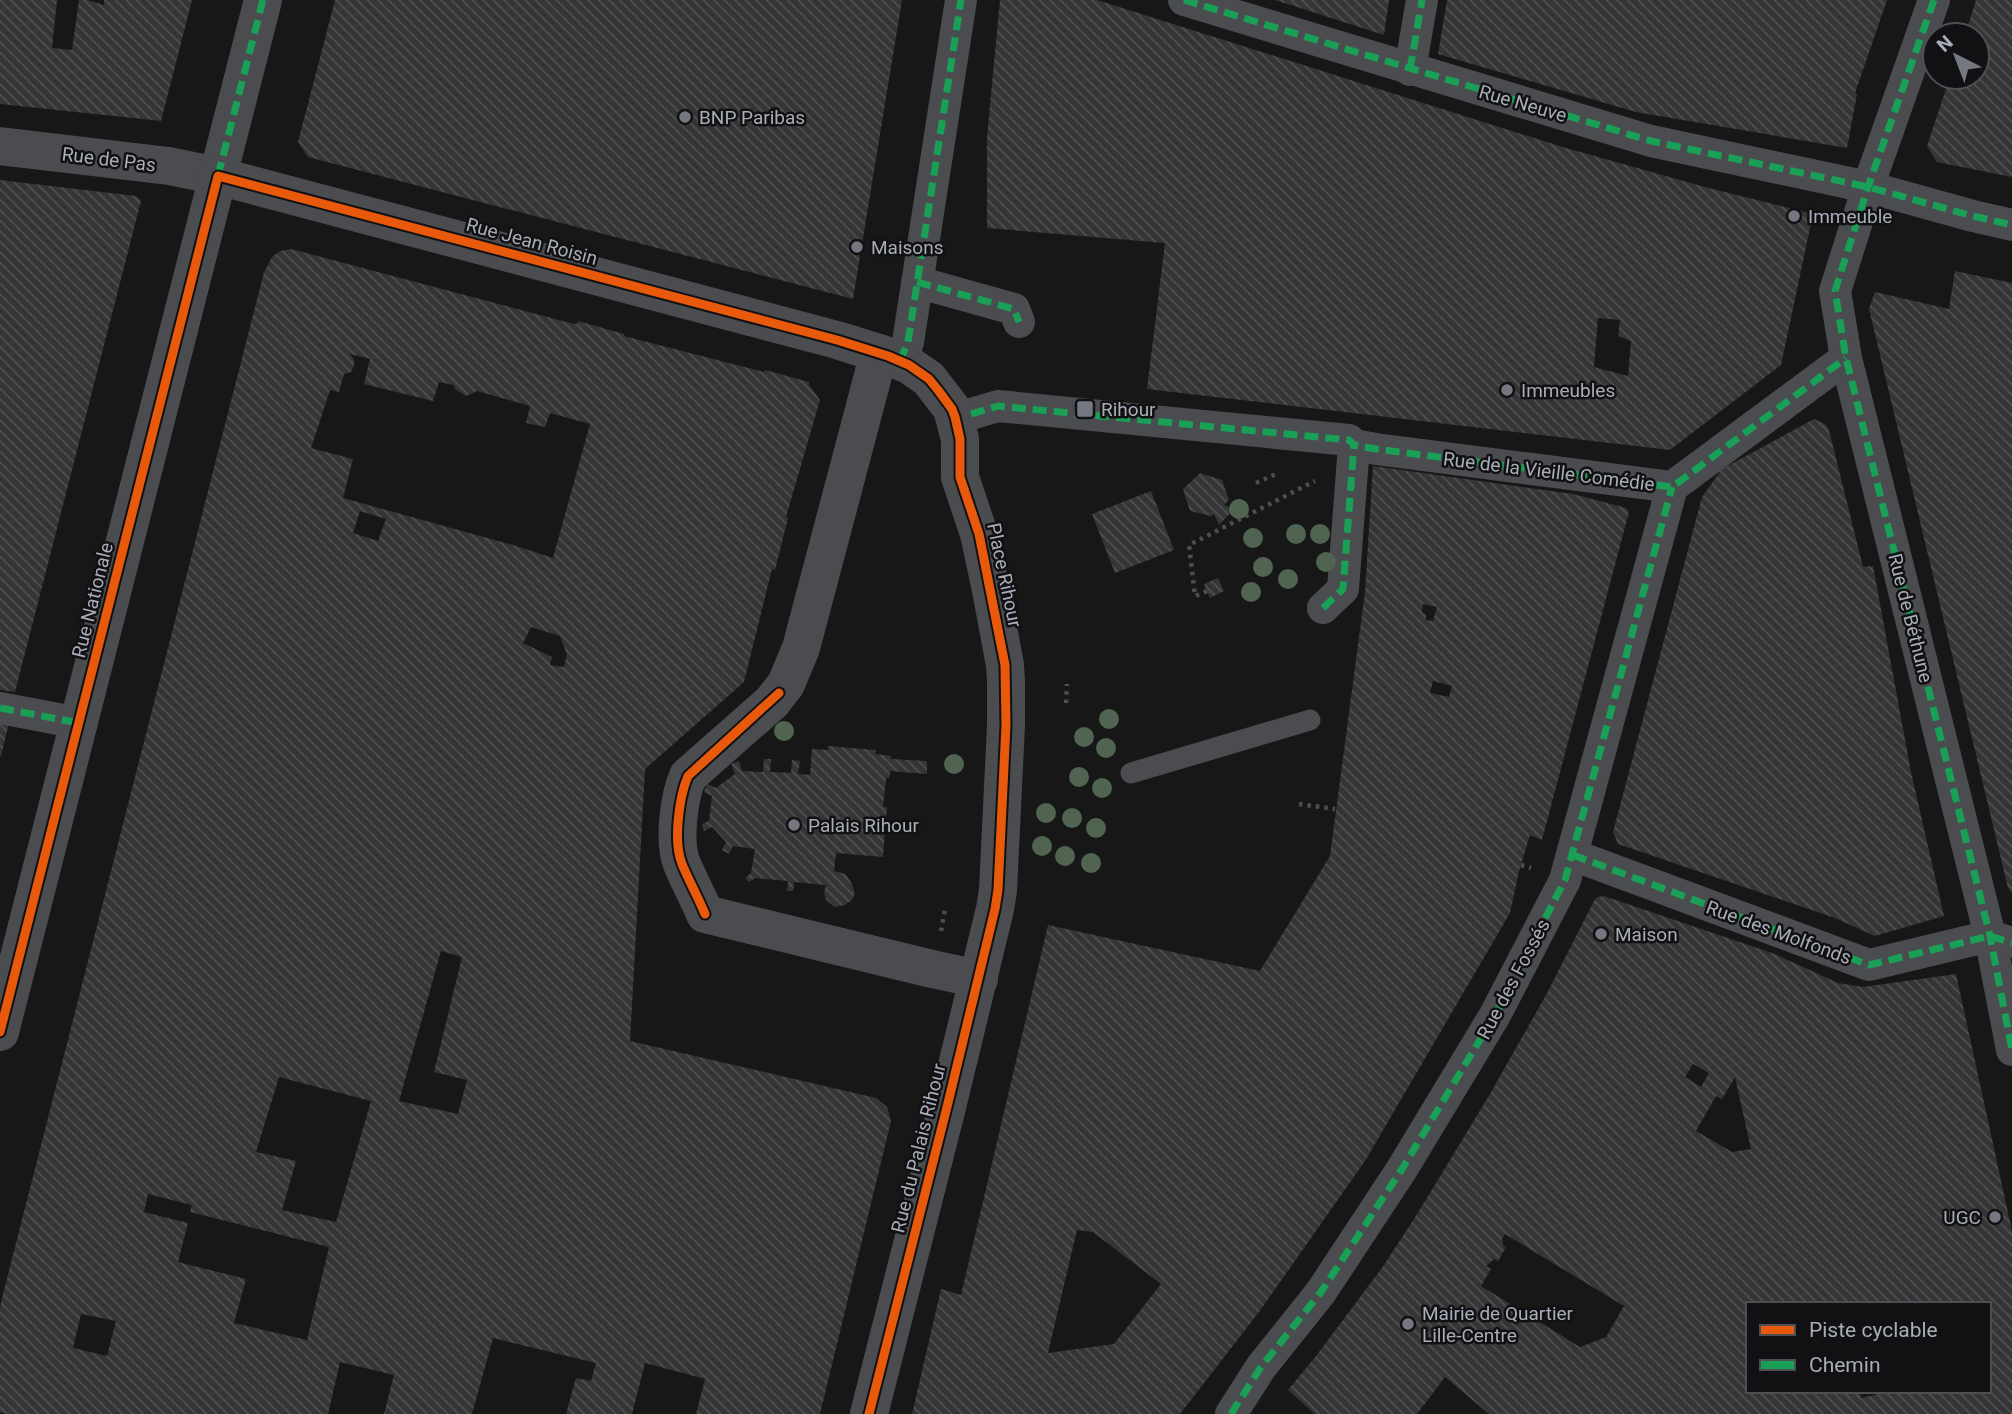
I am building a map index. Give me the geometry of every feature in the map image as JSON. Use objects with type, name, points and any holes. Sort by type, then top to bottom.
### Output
[{"type":"street","name":"Rue Nationale","points":[[0,1032],[263,0]]},
{"type":"street","points":[[961,0],[908,342],[890,357],[792,671],[772,702],[688,776],[682,790],[677,846],[681,862],[705,914],[979,979]]},
{"type":"street","name":"Rue Neuve","points":[[1184,0],[1651,141],[1868,187],[2012,225]]},
{"type":"street","points":[[1410,70],[1422,0]]},
{"type":"street","name":"Rue de Béthune","points":[[1934,0],[1835,290],[1846,358],[2001,939],[2012,1050]]},
{"type":"street","name":"Rue de Pas","points":[[0,146],[169,166],[218,176]]},
{"type":"street","name":"Rue Jean Roisin","points":[[218,176],[837,340]]},
{"type":"street","points":[[917,282],[1014,310],[1020,322]]},
{"type":"street","name":"Place Rihour","points":[[837,340],[890,357],[929,379],[952,409],[960,439],[960,477],[976,521],[1006,681],[998,890]]},
{"type":"street","name":"Rue de la Vieille Comédie","points":[[1361,445],[1672,487],[1846,358]]},
{"type":"street","points":[[971,414],[998,406],[1361,445],[1343,589],[1323,608]]},
{"type":"street","name":"Rue des Fossés","points":[[1231,1414],[1261,1367],[1321,1292],[1402,1170],[1495,1015],[1566,880],[1672,487]]},
{"type":"street","points":[[0,708],[79,723]]},
{"type":"street","name":"Rue des Molfonds","points":[[1573,855],[1869,965],[2001,939]]},
{"type":"street","name":"Rue du Palais Rihour","points":[[869,1414],[979,979],[998,890]]},
{"type":"lane","points":[[1131,773],[1310,720]]},
{"type":"path","points":[[1207,591],[1195,596],[1189,545],[1346,464],[1361,445]]},
{"type":"path","points":[[1066,703],[1067,684]]},
{"type":"path","points":[[1299,804],[1335,809]]},
{"type":"building","points":[[0,0],[57,0],[52,48],[72,50],[79,0],[104,5],[104,0],[192,0],[161,121],[0,104]]},
{"type":"building","points":[[335,0],[902,0],[853,299],[308,157],[298,142]],"holes":[[[771,107],[779,108],[776,127],[754,123],[757,111],[770,114]]]},
{"type":"building","points":[[1000,0],[1097,0],[1566,148],[1813,214],[1781,365],[1670,450],[1147,389],[1165,243],[987,228],[987,137]],"holes":[[[1598,318],[1620,320],[1618,336],[1631,341],[1628,376],[1594,367]]]},
{"type":"building","points":[[1275,0],[1389,0],[1384,35]]},
{"type":"building","points":[[1447,0],[1887,0],[1855,93],[1857,94],[1847,148],[1636,112],[1438,54]]},
{"type":"building","points":[[1976,0],[2012,0],[2012,177],[1937,162],[1927,146],[1945,91],[1991,91],[1991,21],[1969,21]]},
{"type":"building","points":[[0,180],[136,196],[141,201],[15,692],[0,690]]},
{"type":"building","points":[[291,249],[574,324],[578,321],[624,336],[809,382],[820,400],[786,517],[788,518],[775,570],[772,569],[744,682],[645,769],[630,1041],[876,1098],[887,1107],[891,1121],[820,1414],[696,1414],[705,1379],[645,1363],[632,1414],[566,1414],[576,1378],[591,1381],[596,1363],[493,1338],[472,1414],[384,1414],[394,1375],[340,1362],[328,1414],[0,1412],[2,1298],[264,272],[272,257],[280,251]],"holes":[[[350,354],[370,359],[364,384],[433,401],[439,382],[454,385],[455,389],[466,396],[477,391],[530,406],[526,423],[545,427],[550,413],[590,424],[553,558],[343,498],[353,459],[311,448],[330,390],[339,392],[344,374],[351,372],[354,360]],[[360,511],[386,519],[378,541],[353,533]],[[531,627],[560,636],[567,655],[564,667],[550,665],[552,657],[523,643]],[[441,951],[462,957],[434,1072],[467,1080],[458,1114],[399,1101]],[[279,1077],[371,1101],[336,1222],[282,1210],[296,1161],[256,1152]],[[148,1194],[192,1205],[190,1212],[329,1247],[307,1340],[234,1323],[246,1279],[178,1262],[188,1223],[144,1212]],[[81,1314],[116,1321],[107,1356],[73,1348]]]},
{"type":"building","points":[[1955,271],[2012,283],[2012,893],[2008,888],[1869,309],[1875,292],[1949,309]]},
{"type":"building","points":[[1814,419],[1825,424],[1829,430],[1863,567],[1873,566],[1911,772],[1944,916],[1875,936],[1835,918],[1618,844],[1613,832],[1702,497],[1722,469]]},
{"type":"building","points":[[1373,466],[1573,494],[1626,508],[1629,512],[1542,840],[1530,835],[1510,913],[1365,1161],[1259,1312],[1180,1414],[912,1414],[941,1289],[961,1295],[1048,925],[1260,971],[1330,856],[1365,592]],"holes":[[[1423,604],[1437,607],[1433,621],[1426,620],[1426,615],[1422,612]],[[1433,681],[1452,686],[1449,697],[1430,693]],[[1077,1230],[1093,1232],[1161,1284],[1114,1344],[1048,1353]]]},
{"type":"building","points":[[1200,473],[1222,480],[1229,500],[1224,505],[1234,509],[1219,525],[1214,514],[1211,516],[1190,511],[1183,489]]},
{"type":"building","points":[[1151,491],[1174,550],[1115,573],[1092,514]]},
{"type":"building","points":[[1218,578],[1224,591],[1210,598],[1204,584]]},
{"type":"building","points":[[0,722],[9,723],[1,756],[0,756]]},
{"type":"building","name":"Palais Rihour","points":[[828,746],[876,750],[875,754],[891,756],[891,759],[927,761],[927,774],[890,771],[889,778],[886,778],[883,857],[836,853],[834,871],[845,874],[855,893],[852,900],[835,907],[826,900],[826,885],[794,882],[793,891],[787,891],[788,881],[755,878],[749,882],[745,878],[751,873],[755,849],[733,846],[729,854],[722,850],[726,842],[712,827],[704,831],[702,824],[709,821],[712,796],[704,792],[707,784],[716,788],[735,774],[731,764],[739,761],[742,771],[763,772],[764,759],[771,759],[770,772],[791,773],[792,760],[800,761],[798,774],[810,775],[812,749],[828,750]]},
{"type":"building","points":[[1604,896],[1775,954],[1838,983],[1863,987],[1956,974],[2012,1231],[2012,1414],[1489,1414],[1445,1377],[1417,1414],[1315,1414],[1288,1390],[1384,1265],[1419,1211],[1546,995],[1595,899]],"holes":[[[1693,1064],[1709,1073],[1701,1087],[1685,1077]],[[1735,1077],[1751,1149],[1732,1152],[1696,1131],[1716,1096],[1722,1099]],[[1505,1234],[1624,1306],[1606,1337],[1580,1347],[1481,1286],[1491,1269],[1486,1266],[1494,1259],[1498,1261],[1506,1247],[1502,1239]]]},
{"type":"marked path","points":[[218,176],[263,0]]},
{"type":"marked path","points":[[900,361],[908,342],[961,0]]},
{"type":"marked path","points":[[1184,0],[1651,141],[1868,187],[2012,225]]},
{"type":"marked path","points":[[1410,70],[1422,0]]},
{"type":"marked path","points":[[1934,0],[1868,187],[1835,291],[1846,358],[1990,936],[2012,1050]]},
{"type":"marked path","points":[[917,282],[1014,309],[1019,322]]},
{"type":"marked path","points":[[971,414],[998,406],[1349,440],[1354,445],[1376,449],[1672,487],[1846,358]]},
{"type":"marked path","points":[[1323,608],[1343,589],[1354,445]]},
{"type":"marked path","points":[[1231,1414],[1261,1367],[1321,1292],[1402,1169],[1495,1015],[1565,880],[1672,487]]},
{"type":"marked path","points":[[0,708],[79,723]]},
{"type":"marked path","points":[[1573,855],[1869,965],[1990,936],[2012,943]]},
{"type":"cycle path","points":[[0,1032],[218,176],[837,340],[909,365],[929,379],[955,417],[960,439],[960,477],[979,534],[1005,665],[1006,725],[995,909],[869,1414]]},
{"type":"cycle path","points":[[705,914],[679,855],[678,820],[688,776],[779,693]]},
{"type":"place","name":"BNP Paribas","points":[[685,117]]},
{"type":"place","name":"Immeuble","points":[[1794,216]]},
{"type":"place","name":"Maisons","points":[[857,247]]},
{"type":"place","name":"Immeubles","points":[[1507,390]]},
{"type":"place","name":"Rihour","points":[[1085,409]]},
{"type":"place","name":"Palais Rihour","points":[[794,825]]},
{"type":"place","name":"Maison","points":[[1601,934]]},
{"type":"place","name":"UGC","points":[[1995,1217]]},
{"type":"place","name":"Mairie de Quartier Lille-Centre","points":[[1408,1324]]}]
